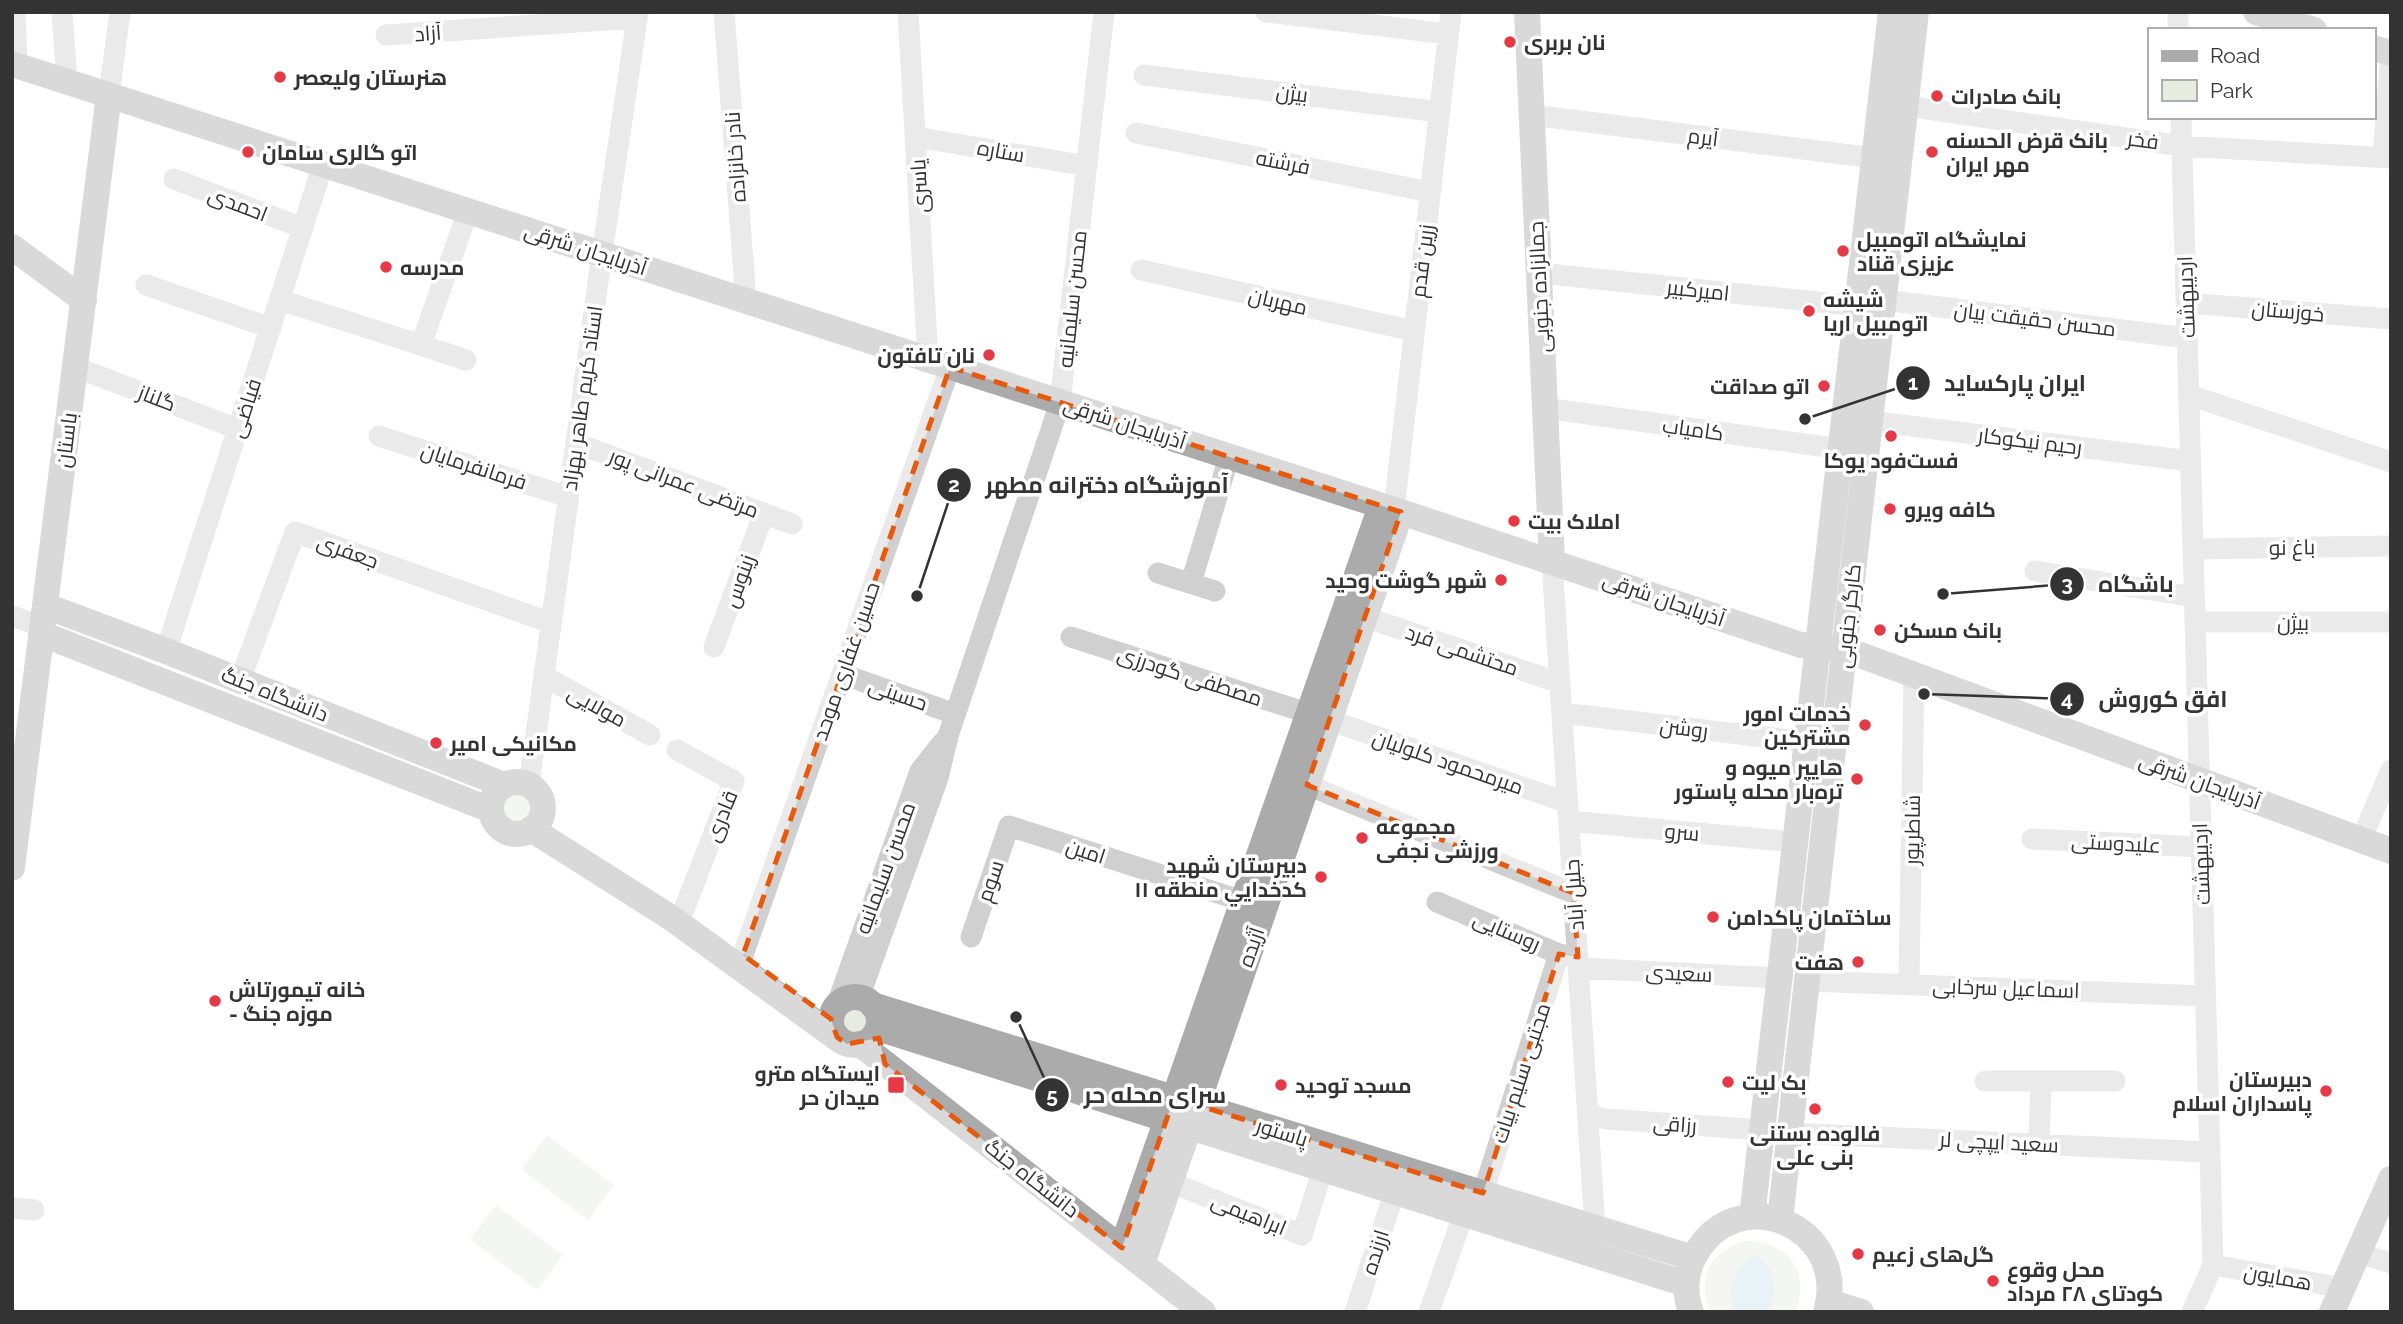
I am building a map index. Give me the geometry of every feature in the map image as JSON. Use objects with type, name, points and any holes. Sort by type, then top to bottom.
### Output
[{"type":"main road","name":"جمالزاده جنوبی","points":[[1527,12],[1552,562]]},
{"type":"main road","name":"کارگر جنوبی","points":[[1780,1220],[1807,981],[1831,648],[1841,449],[1891,12]]},
{"type":"main road","name":"کارگر جنوبی","points":[[1752,1217],[1807,742],[1831,648],[1870,421],[1916,12]]},
{"type":"main road","points":[[2256,12],[2308,28]]},
{"type":"main road","name":"آذربایجان شرقی","points":[[15,65],[1392,509],[1801,645],[1831,648],[1914,675],[2391,851]]},
{"type":"main road","name":"باستان","points":[[12,868],[15,819],[43,622],[108,95]]},
{"type":"main road","points":[[12,247],[84,300]]},
{"type":"main road","name":"آژیده","points":[[1132,1256],[1170,1182],[1182,1112],[1243,901],[1319,717],[1364,617],[1392,509]]},
{"type":"main road","name":"آژیده","points":[[1132,1256],[1182,1112],[1307,785],[1319,717],[1392,509]]},
{"type":"main road","name":"دانشگاه جنگ","points":[[43,622],[166,651],[516,785]]},
{"type":"main road","name":"دانشگاه جنگ","points":[[43,622],[491,810]]},
{"type":"main road","points":[[516,785],[540,797],[542,813],[535,825],[524,832],[509,833],[496,824],[491,810],[494,796],[516,785]]},
{"type":"main road","name":"دانشگاه جنگ","points":[[535,825],[670,917],[857,1022]]},
{"type":"main road","name":"دانشگاه جنگ","points":[[535,825],[683,912],[743,955],[857,1022],[885,1064],[1203,1312]]},
{"type":"main road","name":"پاستور","points":[[857,1022],[1182,1112],[1426,1188],[1464,1213],[1686,1284]]},
{"type":"main road","name":"پاستور","points":[[1224,1126],[1323,1169],[1395,1191],[1426,1188],[1483,1193],[1693,1258]]},
{"type":"main road","points":[[2337,1300],[2391,1179]]},
{"type":"main road","points":[[1691,1312],[1686,1284],[1693,1258],[1711,1234],[1730,1222],[1752,1217],[1780,1220],[1801,1230],[1817,1247],[1827,1268],[1830,1290],[1827,1307],[1861,1312]]},
{"type":"street","points":[[15,12],[15,65]]},
{"type":"street","points":[[62,12],[67,82]]},
{"type":"street","name":"باستان","points":[[108,95],[120,12]]},
{"type":"street","name":"نادر خانزاده","points":[[724,12],[746,301]]},
{"type":"street","name":"یاسری","points":[[908,12],[916,136],[939,363]]},
{"type":"street","name":"محسن سلیمانیه","points":[[857,1022],[938,778],[955,714],[1060,402],[1104,12]]},
{"type":"street","points":[[1266,12],[1448,34]]},
{"type":"street","name":"زرین قدم","points":[[1392,509],[1451,12]]},
{"type":"street","name":"آزاد","points":[[386,35],[416,23],[638,15]]},
{"type":"street","name":"استاد کریم طاهر بهزاد","points":[[516,785],[544,676],[638,15]]},
{"type":"street","name":"فخر","points":[[1906,106],[2182,146],[2387,158],[2391,53]]},
{"type":"street","name":"بیژن","points":[[1144,75],[1439,112]]},
{"type":"street","name":"آیرم","points":[[1532,115],[1874,158]]},
{"type":"street","name":"اردیبهشت","points":[[2181,119],[2213,1265],[2192,1312]]},
{"type":"street","name":"فرشته","points":[[1136,133],[1430,192]]},
{"type":"street","name":"ستاره","points":[[916,136],[1087,166]]},
{"type":"street","name":"فیاضی","points":[[166,651],[323,165]]},
{"type":"street","name":"احمدی","points":[[174,179],[303,228]]},
{"type":"street","points":[[421,345],[468,211]]},
{"type":"street","name":"مهربان","points":[[1141,270],[1414,331]]},
{"type":"street","name":"امیرکبیر","points":[[1539,273],[1857,306]]},
{"type":"street","points":[[146,285],[271,328]]},
{"type":"street","points":[[280,300],[466,360]]},
{"type":"street","name":"محسن حقیقت بیان","points":[[1884,300],[2187,338]]},
{"type":"street","name":"خوزستان","points":[[2186,303],[2391,319]]},
{"type":"street","name":"حسین غفاری موحد","points":[[743,955],[842,674],[939,363]]},
{"type":"street","name":"گلناز","points":[[75,367],[238,429]]},
{"type":"street","points":[[2189,394],[2391,463]]},
{"type":"street","name":"کامیاب","points":[[1545,408],[1841,449]]},
{"type":"street","name":"رحیم نیکوکار","points":[[1870,421],[2190,461]]},
{"type":"street","name":"فرمانفرمایان","points":[[379,436],[568,497]]},
{"type":"street","name":"مرتضی عمرانی پور","points":[[576,443],[792,524]]},
{"type":"street","points":[[1191,583],[1229,457]]},
{"type":"street","name":"زینوس","points":[[714,648],[764,513]]},
{"type":"street","name":"جعفری","points":[[240,680],[295,532],[551,623]]},
{"type":"street","name":"باغ نو","points":[[2193,549],[2391,546]]},
{"type":"street","name":"جلیل آباد","points":[[1552,562],[1573,893],[1572,960],[1588,1114],[1595,1228]]},
{"type":"street","points":[[2035,571],[2194,597]]},
{"type":"street","points":[[1158,573],[1215,591]]},
{"type":"street","points":[[12,616],[43,622]]},
{"type":"street","name":"محتشمی فرد","points":[[1364,617],[1560,683]]},
{"type":"street","name":"بیژن","points":[[2195,622],[2391,622]]},
{"type":"street","name":"مصطفی گودرزی","points":[[1071,637],[1319,717]]},
{"type":"street","name":"حسینی","points":[[842,674],[955,714]]},
{"type":"street","name":"شاطرپور","points":[[1909,984],[1914,675]]},
{"type":"street","name":"مولایی","points":[[544,676],[650,735]]},
{"type":"street","name":"روشن","points":[[1562,713],[1807,742]]},
{"type":"street","name":"میرمحمود کلولیان","points":[[1319,717],[1568,812]]},
{"type":"street","name":"قادری","points":[[677,750],[734,781],[683,912]]},
{"type":"street","points":[[2361,840],[2391,770]]},
{"type":"street","points":[[1307,785],[1573,893]]},
{"type":"street","name":"سرو","points":[[1568,812],[1796,842]]},
{"type":"street","name":"امین","points":[[1009,826],[1243,901]]},
{"type":"street","name":"سوم","points":[[971,937],[1009,826]]},
{"type":"street","name":"علیدوستی","points":[[2032,839],[2201,847]]},
{"type":"street","name":"روستایی","points":[[1437,902],[1572,960]]},
{"type":"street","name":"سعیدی","points":[[1572,960],[1780,978]]},
{"type":"street","name":"مجتبی سلیم بیات","points":[[1483,1193],[1572,960]]},
{"type":"street","name":"اسماعیل سرخابی","points":[[1807,981],[2205,996]]},
{"type":"street","points":[[1985,1081],[2115,1081]]},
{"type":"street","points":[[2039,1144],[2041,1081]]},
{"type":"street","name":"رزاقی","points":[[1588,1114],[1606,1119],[1762,1130]]},
{"type":"street","name":"سعید ایپچی لر","points":[[1789,1133],[2209,1152]]},
{"type":"street","name":"ابراهیمی","points":[[1170,1182],[1302,1235],[1323,1169]]},
{"type":"street","name":"ارزنده","points":[[1355,1312],[1395,1191]]},
{"type":"street","points":[[12,1208],[34,1210]]},
{"type":"street","points":[[1425,1308],[1464,1213]]},
{"type":"street","points":[[2358,1253],[2391,1263]]},
{"type":"street","name":"همایون","points":[[2213,1265],[2337,1300]]},
{"type":"highlighted area","points":[[950,367],[1401,512],[1307,785],[1573,893],[1578,957],[1559,954],[1483,1193],[1174,1098],[1122,1248],[885,1064],[879,1038],[847,1044],[837,1037],[831,1019],[743,955]]},
{"type":"green space","points":[[517,791],[528,796],[533,807],[528,818],[517,823],[506,818],[501,807],[506,796]]},
{"type":"green space","points":[[855,1009],[866,1016],[867,1021],[860,1032],[855,1033],[844,1026],[843,1021],[850,1010]]},
{"type":"green space","points":[[547,1135],[614,1185],[588,1220],[521,1169]]},
{"type":"green space","points":[[496,1205],[563,1255],[537,1290],[470,1239]]},
{"type":"green space","points":[[1744,1241],[1773,1246],[1792,1260],[1800,1283],[1796,1312],[1710,1312],[1705,1288],[1709,1268],[1722,1252]]},
{"type":"water","points":[[1754,1256],[1762,1260],[1771,1272],[1774,1288],[1771,1304],[1768,1312],[1735,1312],[1731,1296],[1734,1280],[1741,1267]]},
{"type":"place","name":"نان بربری","points":[[1510,42]]},
{"type":"place","name":"هنرستان ولیعصر","points":[[280,77]]},
{"type":"place","name":"بانک صادرات","points":[[1937,96]]},
{"type":"place","name":"اتو گالری سامان","points":[[248,152]]},
{"type":"place","name":"بانک قرض الحسنه مهر ایران","points":[[1932,152]]},
{"type":"place","name":"نمایشگاه اتومبیل عزیزی قناد","points":[[1843,251]]},
{"type":"place","name":"مدرسه","points":[[386,267]]},
{"type":"place","name":"شیشه اتومبیل اریا","points":[[1809,311]]},
{"type":"place","name":"نان تافتون","points":[[989,355]]},
{"type":"place","name":"اتو صداقت","points":[[1824,386]]},
{"type":"place","name":"ایران پارکساید","points":[[1805,419]]},
{"type":"place","name":"فست‌فود یوکا","points":[[1891,436]]},
{"type":"place","name":"کافه ویرو","points":[[1890,509]]},
{"type":"place","name":"املاک بیت","points":[[1514,521]]},
{"type":"place","name":"شهر گوشت وحید","points":[[1501,580]]},
{"type":"place","name":"باشگاه","points":[[1943,594]]},
{"type":"place","name":"آموزشگاه دخترانه مطهر","points":[[917,596]]},
{"type":"place","name":"بانک مسکن","points":[[1880,630]]},
{"type":"place","name":"افق کوروش","points":[[1924,694]]},
{"type":"place","name":"خدمات امور مشترکین","points":[[1865,725]]},
{"type":"place","name":"مکانیکی امیر","points":[[436,743]]},
{"type":"place","name":"هایپر میوه و تره‌بار محله پاستور","points":[[1857,779]]},
{"type":"place","name":"مجموعه ورزشی نجفی","points":[[1362,838]]},
{"type":"place","name":"دبيرستان شهيد كدخدايي منطقه ١١","points":[[1321,877]]},
{"type":"place","name":"ساختمان پاکدامن","points":[[1713,917]]},
{"type":"place","name":"هفت","points":[[1858,962]]},
{"type":"place","name":"خانه تیمورتاش - موزه جنگ","points":[[215,1001]]},
{"type":"place","name":"سرای محله حر","points":[[1016,1017]]},
{"type":"place","name":"بک لیت","points":[[1728,1082]]},
{"type":"place","name":"ایستگاه مترو میدان حر","points":[[896,1085]]},
{"type":"place","name":"مسجد توحید","points":[[1281,1085]]},
{"type":"place","name":"دبیرستان پاسداران اسلام","points":[[2326,1091]]},
{"type":"place","name":"فالوده بستنی بنی علی","points":[[1815,1109]]},
{"type":"place","name":"گل‌های زعیم","points":[[1858,1254]]},
{"type":"place","name":"محل وقوع کودتای ۲۸ مرداد","points":[[1993,1281]]}]
